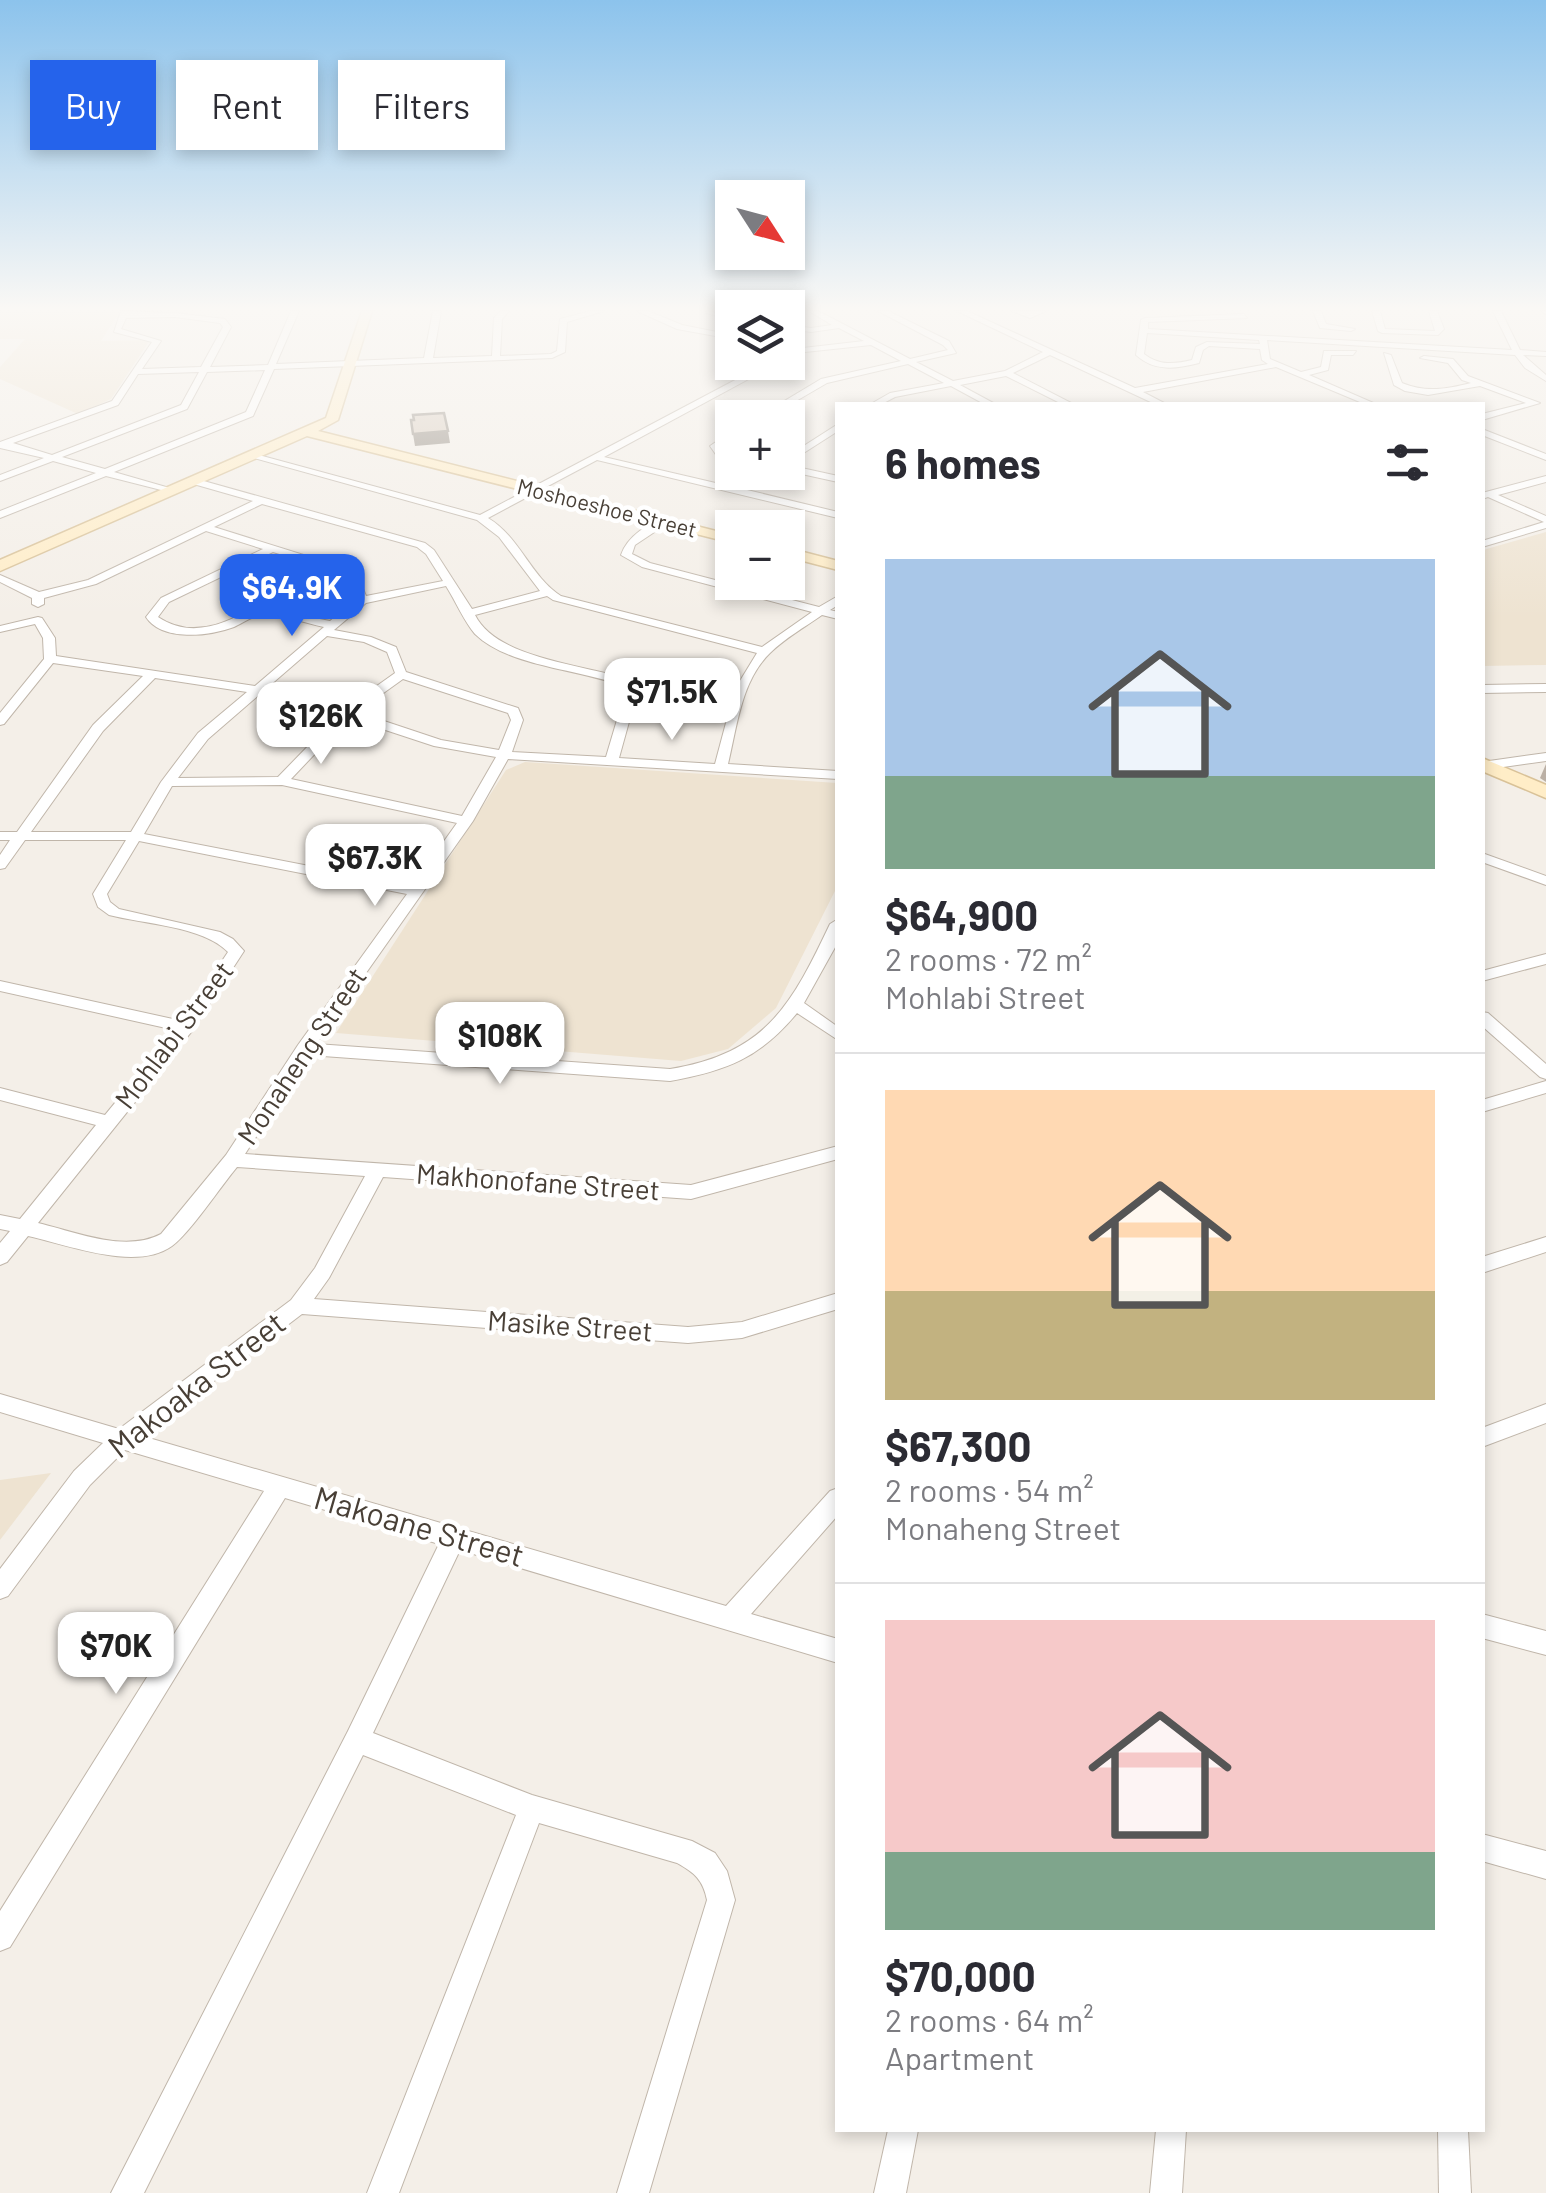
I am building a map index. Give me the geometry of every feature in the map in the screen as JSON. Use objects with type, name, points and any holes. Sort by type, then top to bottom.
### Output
[{"type":"street","points":[[1,444],[87,413]]},
{"type":"street","points":[[0,478],[168,413]]},
{"type":"street","points":[[0,515],[250,413]]},
{"type":"street","points":[[336,413],[338,432],[346,440]]},
{"type":"street","points":[[481,518],[678,413]]},
{"type":"street","points":[[0,566],[334,418]]},
{"type":"street","points":[[805,448],[835,430]]},
{"type":"street","name":"Moshoeshoe Street","points":[[309,431],[715,533]]},
{"type":"street","points":[[1485,433],[1546,457]]},
{"type":"street","points":[[272,448],[309,438],[346,440]]},
{"type":"street","points":[[814,442],[835,446]]},
{"type":"street","points":[[1,444],[170,492]]},
{"type":"street","points":[[252,456],[481,518],[502,532],[546,593]]},
{"type":"street","points":[[594,457],[835,513]]},
{"type":"street","points":[[805,472],[835,479]]},
{"type":"street","points":[[1486,495],[1546,479]]},
{"type":"street","points":[[194,481],[422,545],[477,631],[505,648],[629,684],[631,693],[612,761]]},
{"type":"street","name":"Moshoeshoe Street","points":[[538,489],[715,533]]},
{"type":"street","points":[[1486,495],[1546,522]]},
{"type":"street","points":[[0,578],[38,596],[92,582],[262,500]]},
{"type":"street","points":[[664,521],[630,544],[626,555],[646,565],[835,615]]},
{"type":"street","points":[[1485,543],[1546,522]]},
{"type":"street","points":[[207,528],[338,569],[354,579],[362,600],[447,584]]},
{"type":"street","points":[[273,548],[165,600],[152,617],[162,625],[205,632],[239,624],[288,593],[338,569]]},
{"type":"street","points":[[805,555],[835,562]]},
{"type":"street","points":[[469,613],[546,593],[764,650]]},
{"type":"street","points":[[0,721],[50,659],[50,638],[38,620],[38,596]]},
{"type":"street","name":"Mohlabi Street","points":[[0,1258],[186,1026],[236,952],[231,943],[216,935],[129,917],[102,904],[100,894],[168,782],[203,736],[362,600]]},
{"type":"street","points":[[722,768],[743,685],[764,650],[835,601]]},
{"type":"street","name":"Monaheng Street","points":[[26,1230],[130,1251],[168,1239],[232,1160],[304,1049],[466,821],[504,755],[517,720],[514,711],[401,674],[392,650],[368,639],[260,612]]},
{"type":"street","points":[[0,629],[38,620]]},
{"type":"street","points":[[50,659],[260,690]]},
{"type":"street","points":[[0,865],[98,728],[152,673]]},
{"type":"street","points":[[282,781],[347,713],[401,674]]},
{"type":"street","points":[[1485,689],[1546,688]]},
{"type":"street","points":[[347,713],[439,743],[504,755],[835,775]]},
{"type":"street","points":[[1485,768],[1546,757]]},
{"type":"street","points":[[1485,769],[1546,792]]},
{"type":"street","points":[[1485,769],[1546,801]]},
{"type":"street","points":[[168,782],[282,781],[466,821]]},
{"type":"street","points":[[0,836],[134,836],[414,891]]},
{"type":"street","points":[[1485,858],[1546,882]]},
{"type":"street","points":[[304,1049],[683,1074],[726,1064],[748,1054],[780,1026],[796,1005],[835,932]]},
{"type":"street","points":[[1485,975],[1546,959]]},
{"type":"street","points":[[0,986],[186,1026]]},
{"type":"street","points":[[796,1005],[835,1033]]},
{"type":"street","points":[[1485,1020],[1546,1073]]},
{"type":"street","points":[[1485,1105],[1546,1087]]},
{"type":"street","points":[[0,1094],[108,1122]]},
{"type":"street","name":"Makhonofane Street","points":[[232,1160],[690,1192],[835,1153]]},
{"type":"street","name":"Makoaka Street","points":[[0,1588],[82,1478],[120,1440],[298,1306],[322,1274],[377,1171]]},
{"type":"street","points":[[0,1222],[26,1230]]},
{"type":"street","points":[[1485,1264],[1546,1244]]},
{"type":"street","name":"Masike Street","points":[[298,1306],[688,1336],[742,1330],[835,1302]]},
{"type":"street","name":"Makoane Street","points":[[0,1404],[835,1651]]},
{"type":"street","points":[[1485,1437],[1546,1413]]},
{"type":"street","points":[[0,1936],[280,1486]]},
{"type":"street","points":[[730,1620],[835,1501]]},
{"type":"street","points":[[127,2193],[357,1740],[454,1538]]},
{"type":"street","points":[[1485,1627],[1546,1644]]},
{"type":"street","points":[[357,1740],[532,1808],[682,1850],[706,1864],[717,1881],[721,1900],[632,2193]]},
{"type":"street","points":[[382,2193],[532,1808]]},
{"type":"street","points":[[1485,1847],[1546,1865]]},
{"type":"street","points":[[890,2193],[903,2132]]},
{"type":"street","points":[[1166,2193],[1171,2132]]},
{"type":"street","points":[[1453,2132],[1454,2193]]},
{"type":"shaded area","points":[[1546,532],[1546,665],[1485,666],[1485,549]]},
{"type":"shaded area","points":[[525,762],[835,783],[835,891],[776,1008],[728,1049],[681,1061],[336,1033],[506,770]]},
{"type":"shaded area","points":[[51,1473],[0,1540],[0,1480]]},
{"type":"building","points":[[444,413],[448,431],[413,434],[413,415]]}]
